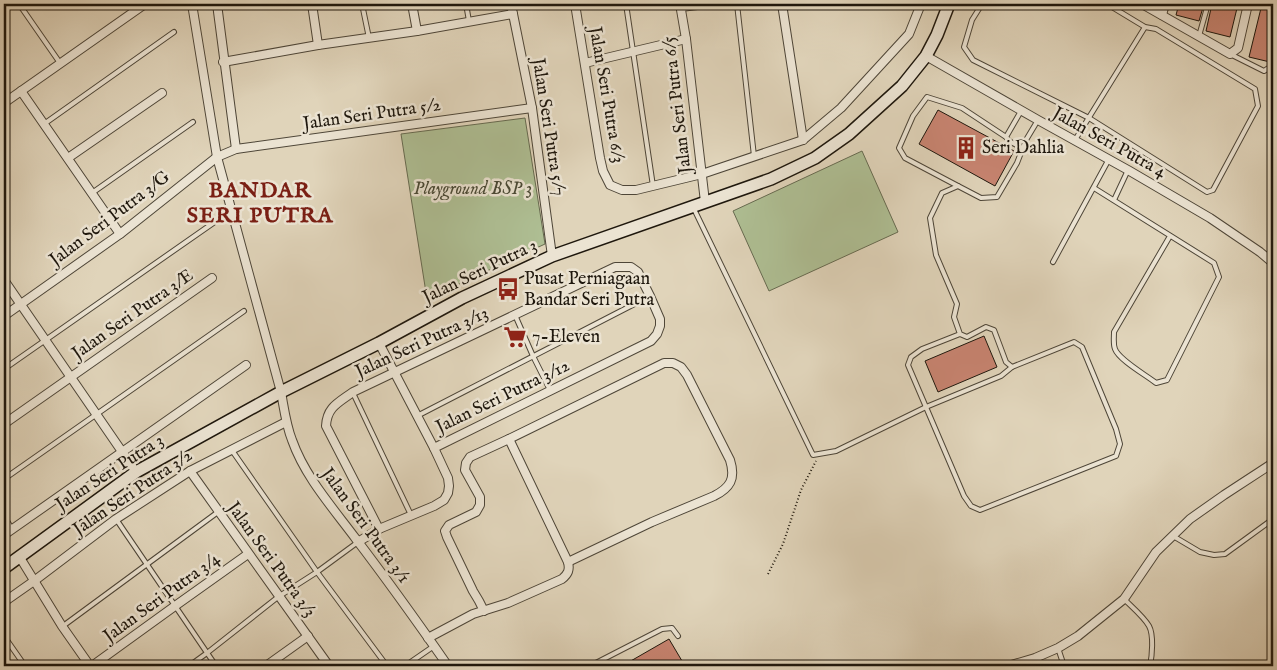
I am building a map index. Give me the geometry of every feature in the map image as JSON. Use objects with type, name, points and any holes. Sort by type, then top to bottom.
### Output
[{"type":"street","points":[[4,103],[145,4]]},
{"type":"street","name":"Jalan Seri Putra 3/1","points":[[192,4],[217,157],[281,392],[286,422],[292,441],[311,479],[448,666]]},
{"type":"street","points":[[217,4],[223,62],[236,149]]},
{"type":"street","points":[[312,4],[318,45]]},
{"type":"street","points":[[412,4],[417,31]]},
{"type":"street","name":"Jalan Seri Putra 5/7","points":[[511,4],[532,108],[552,256]]},
{"type":"street","name":"Jalan Seri Putra 6/3","points":[[575,4],[600,158],[603,171],[610,185],[622,190],[636,190],[702,174],[803,140]]},
{"type":"street","points":[[782,4],[803,140]]},
{"type":"street","points":[[803,140],[842,108],[909,34],[921,4]]},
{"type":"street","name":"Jalan Seri Putra 3","points":[[4,568],[136,472],[281,392],[379,343],[462,298],[552,256],[771,179],[815,158],[849,134],[902,86],[926,56],[937,35],[949,4]]},
{"type":"street","points":[[1142,4],[1230,54],[1238,48],[1248,4]]},
{"type":"street","points":[[1162,15],[1166,4]]},
{"type":"street","name":"Jalan Seri Putra 6/5","points":[[680,6],[686,39],[705,202]]},
{"type":"street","points":[[223,62],[513,14]]},
{"type":"street","points":[[585,63],[686,39]]},
{"type":"street","name":"Jalan Seri Putra 4","points":[[926,56],[1210,218],[1273,263]]},
{"type":"street","points":[[22,91],[120,234]]},
{"type":"street","points":[[68,158],[162,92]]},
{"type":"street","name":"Jalan Seri Putra 5/2","points":[[217,157],[236,149],[532,108]]},
{"type":"street","name":"Jalan Seri Putra 3/G","points":[[4,316],[120,234],[217,157]]},
{"type":"street","name":"Jalan Seri Putra 3/13","points":[[379,529],[326,426],[327,417],[331,409],[353,392],[615,267],[631,267],[638,272],[660,319],[660,326]]},
{"type":"street","name":"Jalan Seri Putra 3/E","points":[[4,424],[212,278]]},
{"type":"street","points":[[4,280],[136,472]]},
{"type":"street","name":"Jalan Seri Putra 3/12","points":[[434,448],[651,341],[657,334],[660,326]]},
{"type":"street","points":[[358,542],[379,529],[444,500],[449,486],[448,478],[434,448],[379,343]]},
{"type":"street","points":[[484,611],[468,582],[446,531],[449,524],[476,512],[480,505],[480,497],[465,470],[466,462],[470,457],[664,363],[673,363],[682,368],[730,460],[733,469],[728,486],[722,492],[652,522],[568,562]]},
{"type":"street","points":[[4,535],[246,365]]},
{"type":"street","name":"Jalan Seri Putra 3/2","points":[[4,602],[116,520],[190,471],[286,422]]},
{"type":"street","points":[[428,638],[465,618],[508,604],[562,579],[568,574],[570,567],[568,562],[509,439]]},
{"type":"street","points":[[1008,666],[1035,658],[1058,648],[1078,636],[1124,599],[1156,552],[1190,520],[1273,463]]},
{"type":"street","name":"Jalan Seri Putra 3/3","points":[[190,471],[329,666]]},
{"type":"street","name":"Jalan Seri Putra 3/4","points":[[91,666],[248,554]]},
{"type":"street","points":[[19,556],[62,626],[91,666]]},
{"type":"street","points":[[266,666],[308,636]]},
{"type":"lane","points":[[19,4],[60,64]]},
{"type":"lane","points":[[362,4],[368,38]]},
{"type":"lane","points":[[466,4],[468,21]]},
{"type":"lane","points":[[626,4],[653,186]]},
{"type":"lane","points":[[680,6],[722,4]]},
{"type":"lane","points":[[737,4],[754,157]]},
{"type":"lane","points":[[982,4],[972,20],[964,47],[973,60],[1088,118],[1207,192],[1213,190],[1258,106],[1255,89],[1156,29],[1145,28],[1107,4]]},
{"type":"lane","points":[[1199,36],[1208,4]]},
{"type":"lane","points":[[1075,140],[1145,28]]},
{"type":"lane","points":[[44,124],[174,32]]},
{"type":"lane","points":[[1230,54],[1264,71],[1273,65]]},
{"type":"lane","points":[[1022,148],[962,108],[927,97],[913,116],[899,148],[905,158],[981,198],[997,197],[1018,163],[1022,148],[1038,120]]},
{"type":"lane","points":[[1006,137],[1021,111]]},
{"type":"lane","points":[[92,193],[194,122]]},
{"type":"lane","points":[[1053,262],[1109,159]]},
{"type":"lane","points":[[1114,200],[1128,170]]},
{"type":"lane","points":[[958,186],[942,193],[930,218],[936,255],[957,304],[954,317],[960,334]]},
{"type":"lane","points":[[1094,188],[1214,263],[1218,277],[1167,380],[1156,383],[1121,358],[1115,350],[1114,332],[1170,236]]},
{"type":"lane","points":[[693,206],[814,455],[836,451],[926,407],[1001,376],[1012,367],[1074,342],[1082,347],[1116,428],[1120,444],[1116,456],[980,510],[971,506],[964,496],[926,407],[908,365],[910,357],[922,348],[960,334],[967,337],[986,327],[994,330],[1006,362],[1012,367]]},
{"type":"lane","points":[[4,369],[219,219]]},
{"type":"lane","points":[[417,416],[650,296]]},
{"type":"lane","points":[[4,479],[244,311]]},
{"type":"lane","points":[[515,315],[550,390]]},
{"type":"lane","points":[[353,392],[412,515]]},
{"type":"lane","points":[[231,449],[317,572],[387,666]]},
{"type":"lane","points":[[62,626],[218,512]]},
{"type":"lane","points":[[4,516],[12,529]]},
{"type":"lane","points":[[1173,536],[1200,552],[1214,555],[1225,554],[1273,519]]},
{"type":"lane","points":[[116,520],[216,666]]},
{"type":"lane","points":[[189,666],[278,597],[358,542]]},
{"type":"lane","points":[[1124,599],[1148,625],[1151,631],[1152,658],[1150,666]]},
{"type":"lane","points":[[590,666],[662,629],[672,628],[678,636]]},
{"type":"lane","points":[[4,636],[25,666]]},
{"type":"lane","points":[[405,666],[434,646]]},
{"type":"lane","points":[[1058,648],[1064,666]]},
{"type":"path","points":[[768,574],[784,544],[801,490],[819,454]]},
{"type":"green space","name":"Playground BSP 3","points":[[525,118],[545,244],[427,299],[401,134]]},
{"type":"green space","points":[[862,151],[898,232],[769,291],[733,211]]},
{"type":"building","points":[[1179,4],[1204,4],[1199,21],[1176,15]]},
{"type":"building","points":[[1212,4],[1238,4],[1230,37],[1206,31]]},
{"type":"building","points":[[1262,4],[1273,4],[1273,61],[1270,62],[1249,57]]},
{"type":"building","name":"Seri Dahlia","points":[[938,110],[1014,151],[995,186],[919,144]]},
{"type":"building","points":[[984,336],[997,367],[938,392],[925,361]]},
{"type":"building","points":[[669,639],[685,666],[622,666]]},
{"type":"place","name":"Seri Dahlia","points":[[966,148]]},
{"type":"place","name":"Pusat Perniagaan Bandar Seri Putra","points":[[508,289]]},
{"type":"place","name":"7-Eleven","points":[[515,337]]},
{"type":"district","name":"BANDAR SERI PUTRA","points":[[260,204]]}]
